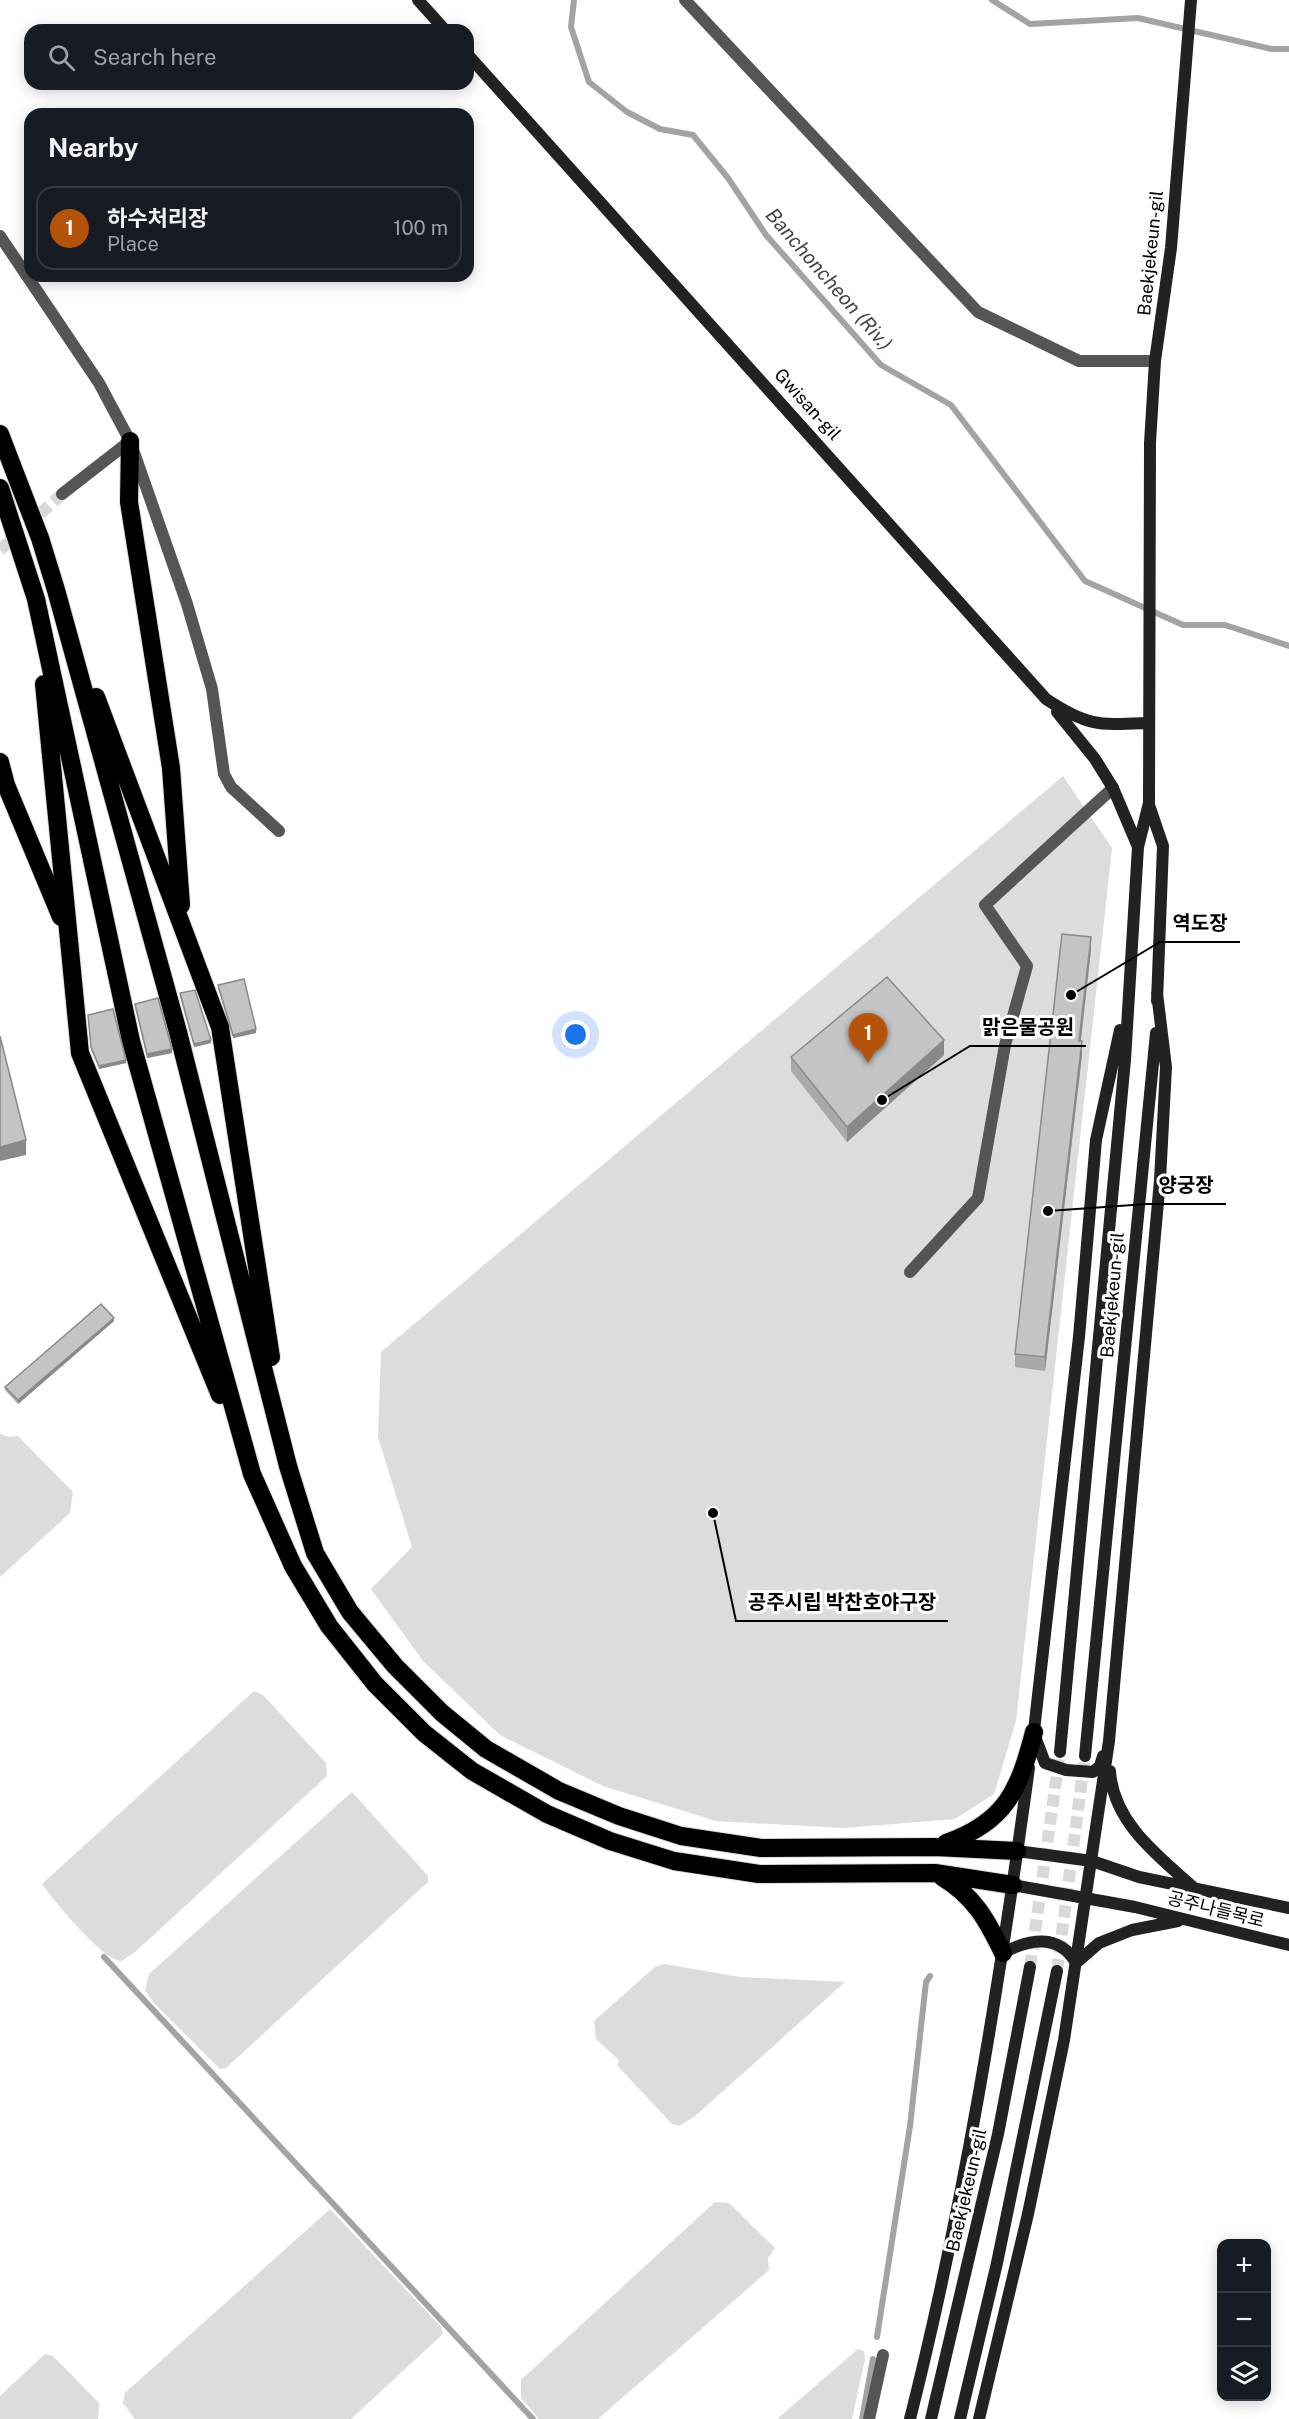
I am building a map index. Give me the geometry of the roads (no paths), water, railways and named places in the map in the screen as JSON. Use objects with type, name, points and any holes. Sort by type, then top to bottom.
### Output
[{"type":"highway","points":[[0,434],[40,538],[56,590],[178,1032],[288,1466],[315,1552],[350,1611],[395,1666],[442,1713],[486,1749],[559,1791],[619,1816],[681,1836],[761,1848],[935,1847],[1017,1851]]},
{"type":"highway","points":[[130,441],[129,502],[171,768],[182,925]]},
{"type":"highway","points":[[0,488],[36,598],[131,1041],[252,1474]]},
{"type":"highway","points":[[56,590],[220,1027],[288,1466]]},
{"type":"highway","points":[[36,598],[80,1053],[252,1474],[293,1566],[328,1626],[375,1684],[424,1732],[472,1771],[548,1814],[610,1841],[675,1861],[759,1874],[935,1874],[1013,1885]]},
{"type":"highway","points":[[0,762],[6,785],[69,935]]},
{"type":"highway","points":[[935,1847],[971,1834],[1006,1805],[1023,1774],[1034,1732]]},
{"type":"highway","points":[[935,1874],[962,1889],[981,1912],[1003,1953]]},
{"type":"main road","points":[[418,0],[440,24]]},
{"type":"main road","name":"Baekjekeun-gil","points":[[1060,1752],[1125,1060],[1127,997],[1138,847],[1149,804],[1150,443],[1155,362],[1171,248],[1191,0]]},
{"type":"main road","name":"Gwisan-gil","points":[[474,62],[1046,699],[1069,715],[1098,725],[1148,723]]},
{"type":"main road","points":[[1046,699],[1077,734],[1113,788],[1138,847]]},
{"type":"main road","name":"Baekjekeun-gil","points":[[1085,1756],[1155,1066],[1162,846],[1149,804]]},
{"type":"main road","points":[[979,2419],[1033,2191],[1064,2040],[1108,1741],[1160,1180],[1166,1067],[1157,993]]},
{"type":"main road","points":[[910,2419],[958,2206],[1003,1953],[1034,1732],[1078,1348],[1096,1140],[1127,997]]},
{"type":"main road","points":[[1034,1732],[1045,1763],[1077,1772],[1093,1772],[1100,1766],[1108,1741]]},
{"type":"main road","points":[[1108,1741],[1111,1792],[1144,1844],[1194,1887]]},
{"type":"main road","name":"공주나들목로","points":[[1017,1851],[1092,1861],[1139,1877],[1289,1908]]},
{"type":"main road","name":"공주나들목로","points":[[1013,1885],[1135,1907],[1289,1945]]},
{"type":"main road","points":[[1076,1963],[1099,1943],[1132,1930],[1182,1920]]},
{"type":"main road","points":[[1003,1953],[1022,1942],[1052,1943],[1069,1950],[1076,1963]]},
{"type":"main road","name":"Baekjekeun-gil","points":[[931,2419],[998,2134],[1030,1966]]},
{"type":"main road","points":[[960,2419],[997,2263],[1057,1971]]},
{"type":"street","points":[[685,0],[978,312],[1079,361],[1155,362]]},
{"type":"street","points":[[0,236],[24,272]]},
{"type":"street","points":[[31,282],[99,383],[130,441],[188,604],[212,689],[224,774],[231,787],[279,831]]},
{"type":"street","points":[[62,494],[130,441]]},
{"type":"street","points":[[910,1272],[978,1198],[1005,1045],[1027,966],[985,905],[1113,788]]},
{"type":"street","points":[[869,2419],[883,2355]]},
{"type":"waterway","name":"Banchoncheon (Riv.)","points":[[574,0],[571,27],[589,82],[627,112],[660,129],[693,135],[728,178],[766,235],[881,365],[951,405],[1085,581],[1183,625],[1225,625],[1289,646]]},
{"type":"waterway","points":[[992,0],[1030,24],[1138,18],[1272,49],[1289,49]]},
{"type":"waterway","points":[[104,1957],[533,2419]]},
{"type":"waterway","points":[[877,2337],[910,2126],[926,1982],[930,1976]]},
{"type":"waterway","points":[[862,2419],[873,2359]]},
{"type":"tunnel","points":[[0,550],[62,494]]},
{"type":"tunnel","points":[[1030,1967],[1060,1752]]},
{"type":"tunnel","points":[[1057,1971],[1085,1756]]},
{"type":"place","name":"역도장","points":[[1071,995]]},
{"type":"place","name":"하수처리장","points":[[868,1063]]},
{"type":"place","name":"맑은물공원","points":[[882,1100]]},
{"type":"place","name":"양궁장","points":[[1048,1211]]},
{"type":"place","name":"공주시립 박찬호야구장","points":[[713,1513]]}]
